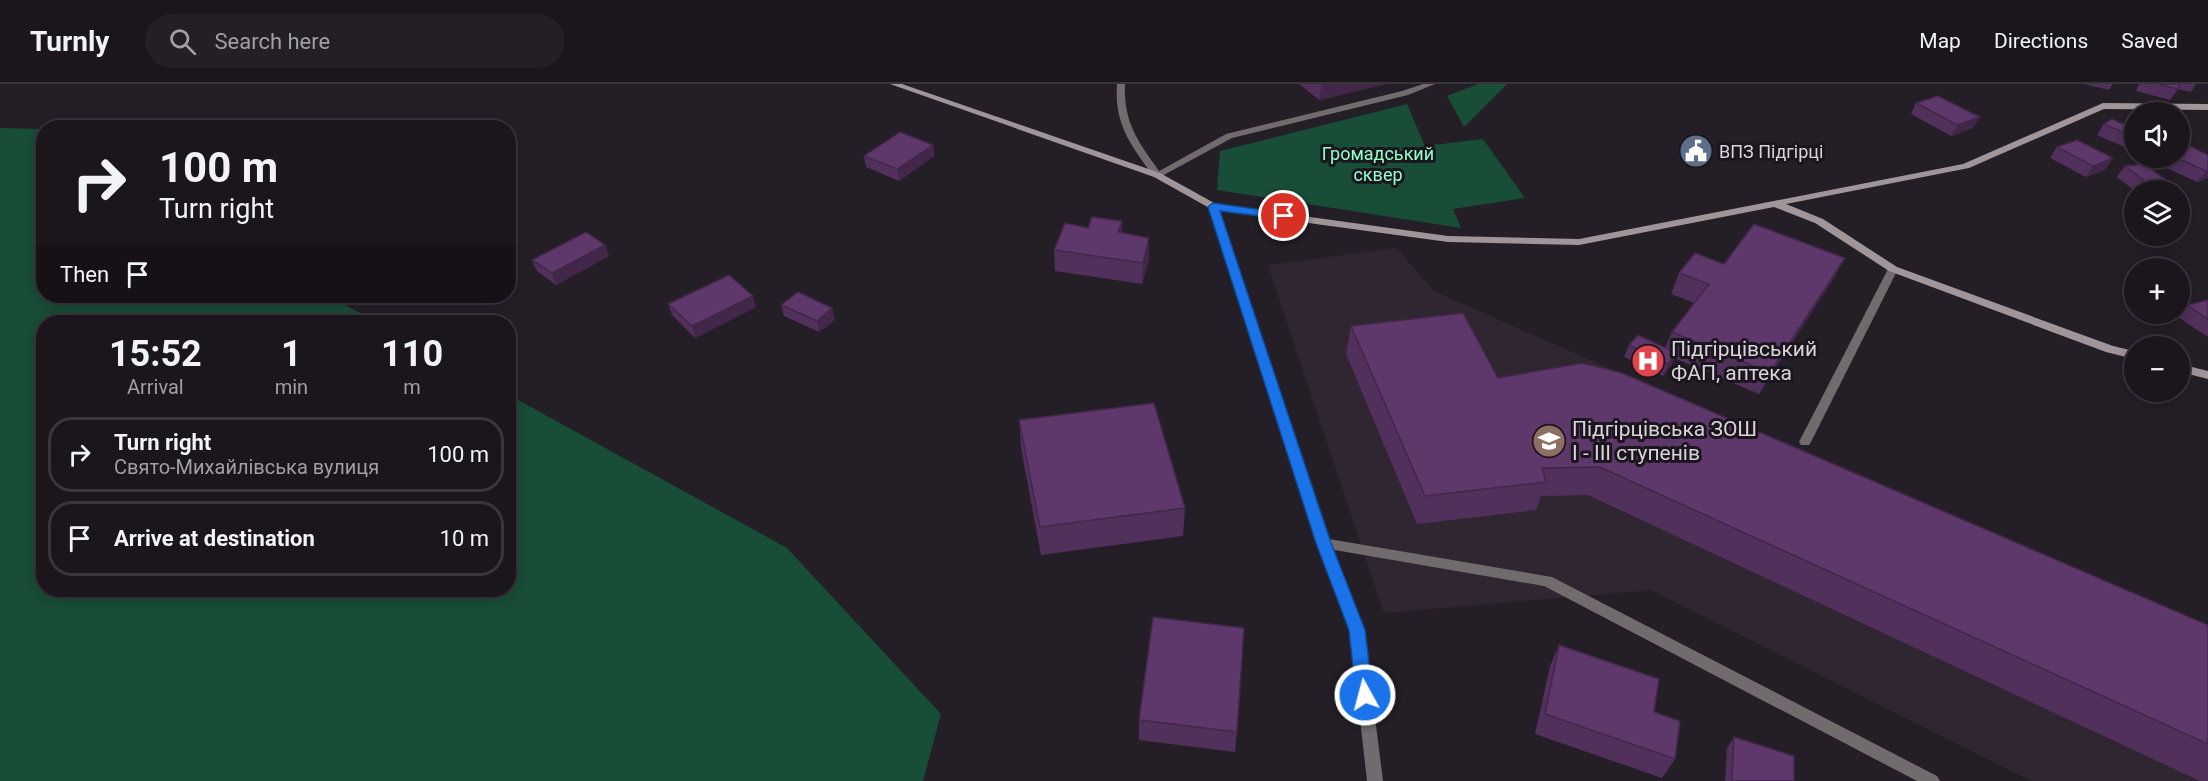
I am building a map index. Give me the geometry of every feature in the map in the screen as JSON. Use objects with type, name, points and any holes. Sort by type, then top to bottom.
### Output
[{"type":"street","points":[[894,84],[1157,175],[1213,207],[1448,239],[1579,242],[1773,202],[1966,166],[2103,106],[2208,107]]},
{"type":"street","points":[[1121,84],[1119,96],[1124,127],[1157,175]]},
{"type":"street","points":[[1157,175],[1229,136],[1405,93],[1431,84]]},
{"type":"street","points":[[1773,202],[1819,221],[1893,269],[2124,352]]},
{"type":"street","points":[[1213,207],[1323,543],[1357,630],[1375,781]]},
{"type":"street","points":[[1805,442],[1893,269]]},
{"type":"street","points":[[2190,370],[2208,375]]},
{"type":"street","points":[[1323,543],[1547,581],[1932,781]]},
{"type":"shaded area","name":"Підгірцівська ЗОШ І - ІІІ ступенів","points":[[1396,248],[1434,291],[2208,633],[2208,781],[2031,781],[1651,590],[1384,613],[1268,265]]},
{"type":"green space","points":[[1478,84],[1507,84],[1464,127],[1447,96]]},
{"type":"green space","name":"Громадський сквер","points":[[1407,104],[1425,146],[1483,139],[1525,198],[1453,209],[1461,228],[1217,190],[1220,151]]},
{"type":"green space","points":[[0,128],[36,129],[36,303],[341,303],[364,315],[36,315],[36,597],[516,597],[516,399],[787,548],[941,714],[923,781],[0,781]]},
{"type":"building","points":[[2158,84],[2180,84],[2178,89]]},
{"type":"building","points":[[1938,96],[1980,117],[1957,125],[1916,103]]},
{"type":"building","points":[[2112,119],[2124,124],[2124,133],[2104,124]]},
{"type":"building","points":[[900,132],[933,145],[897,169],[864,156]]},
{"type":"building","points":[[2077,140],[2113,158],[2093,166],[2057,147]]},
{"type":"building","points":[[2190,146],[2208,155],[2208,170],[2190,164]]},
{"type":"building","points":[[2128,168],[2150,168],[2166,180],[2144,180]]},
{"type":"building","points":[[1092,217],[1122,221],[1118,232],[1149,238],[1143,263],[1054,250],[1065,223],[1088,228]]},
{"type":"building","points":[[1754,224],[1845,258],[1770,373],[1672,332],[1709,284],[1679,273],[1695,253],[1724,264]]},
{"type":"building","points":[[586,232],[605,245],[552,273],[532,260]]},
{"type":"building","points":[[729,275],[753,296],[692,326],[668,304]]},
{"type":"building","points":[[798,292],[832,308],[817,321],[781,305]]},
{"type":"building","points":[[2208,300],[2208,319],[2190,307],[2190,304]]},
{"type":"building","points":[[1463,313],[1498,378],[1582,363],[1622,373],[2208,625],[2208,744],[1600,467],[1542,468],[1546,482],[1425,496],[1351,326]]},
{"type":"building","points":[[1638,335],[1677,353],[1668,364],[1629,345]]},
{"type":"building","points":[[1154,403],[1185,508],[1040,527],[1019,420]]},
{"type":"building","points":[[1153,617],[1244,628],[1237,732],[1139,720]]},
{"type":"building","points":[[1559,645],[1659,679],[1654,712],[1680,721],[1675,759],[1545,714]]},
{"type":"building","points":[[1734,737],[1794,756],[1794,781],[1732,781]]},
{"type":"place","name":"ВПЗ Підгірці","points":[[1696,151]]},
{"type":"place","name":"Підгірцівський ФАП, аптека","points":[[1648,361]]},
{"type":"place","name":"Підгірцівська ЗОШ І - ІІІ ступенів","points":[[1549,441]]},
{"type":"route","points":[[1284,216],[1213,207],[1323,543],[1357,630],[1365,695]]}]
